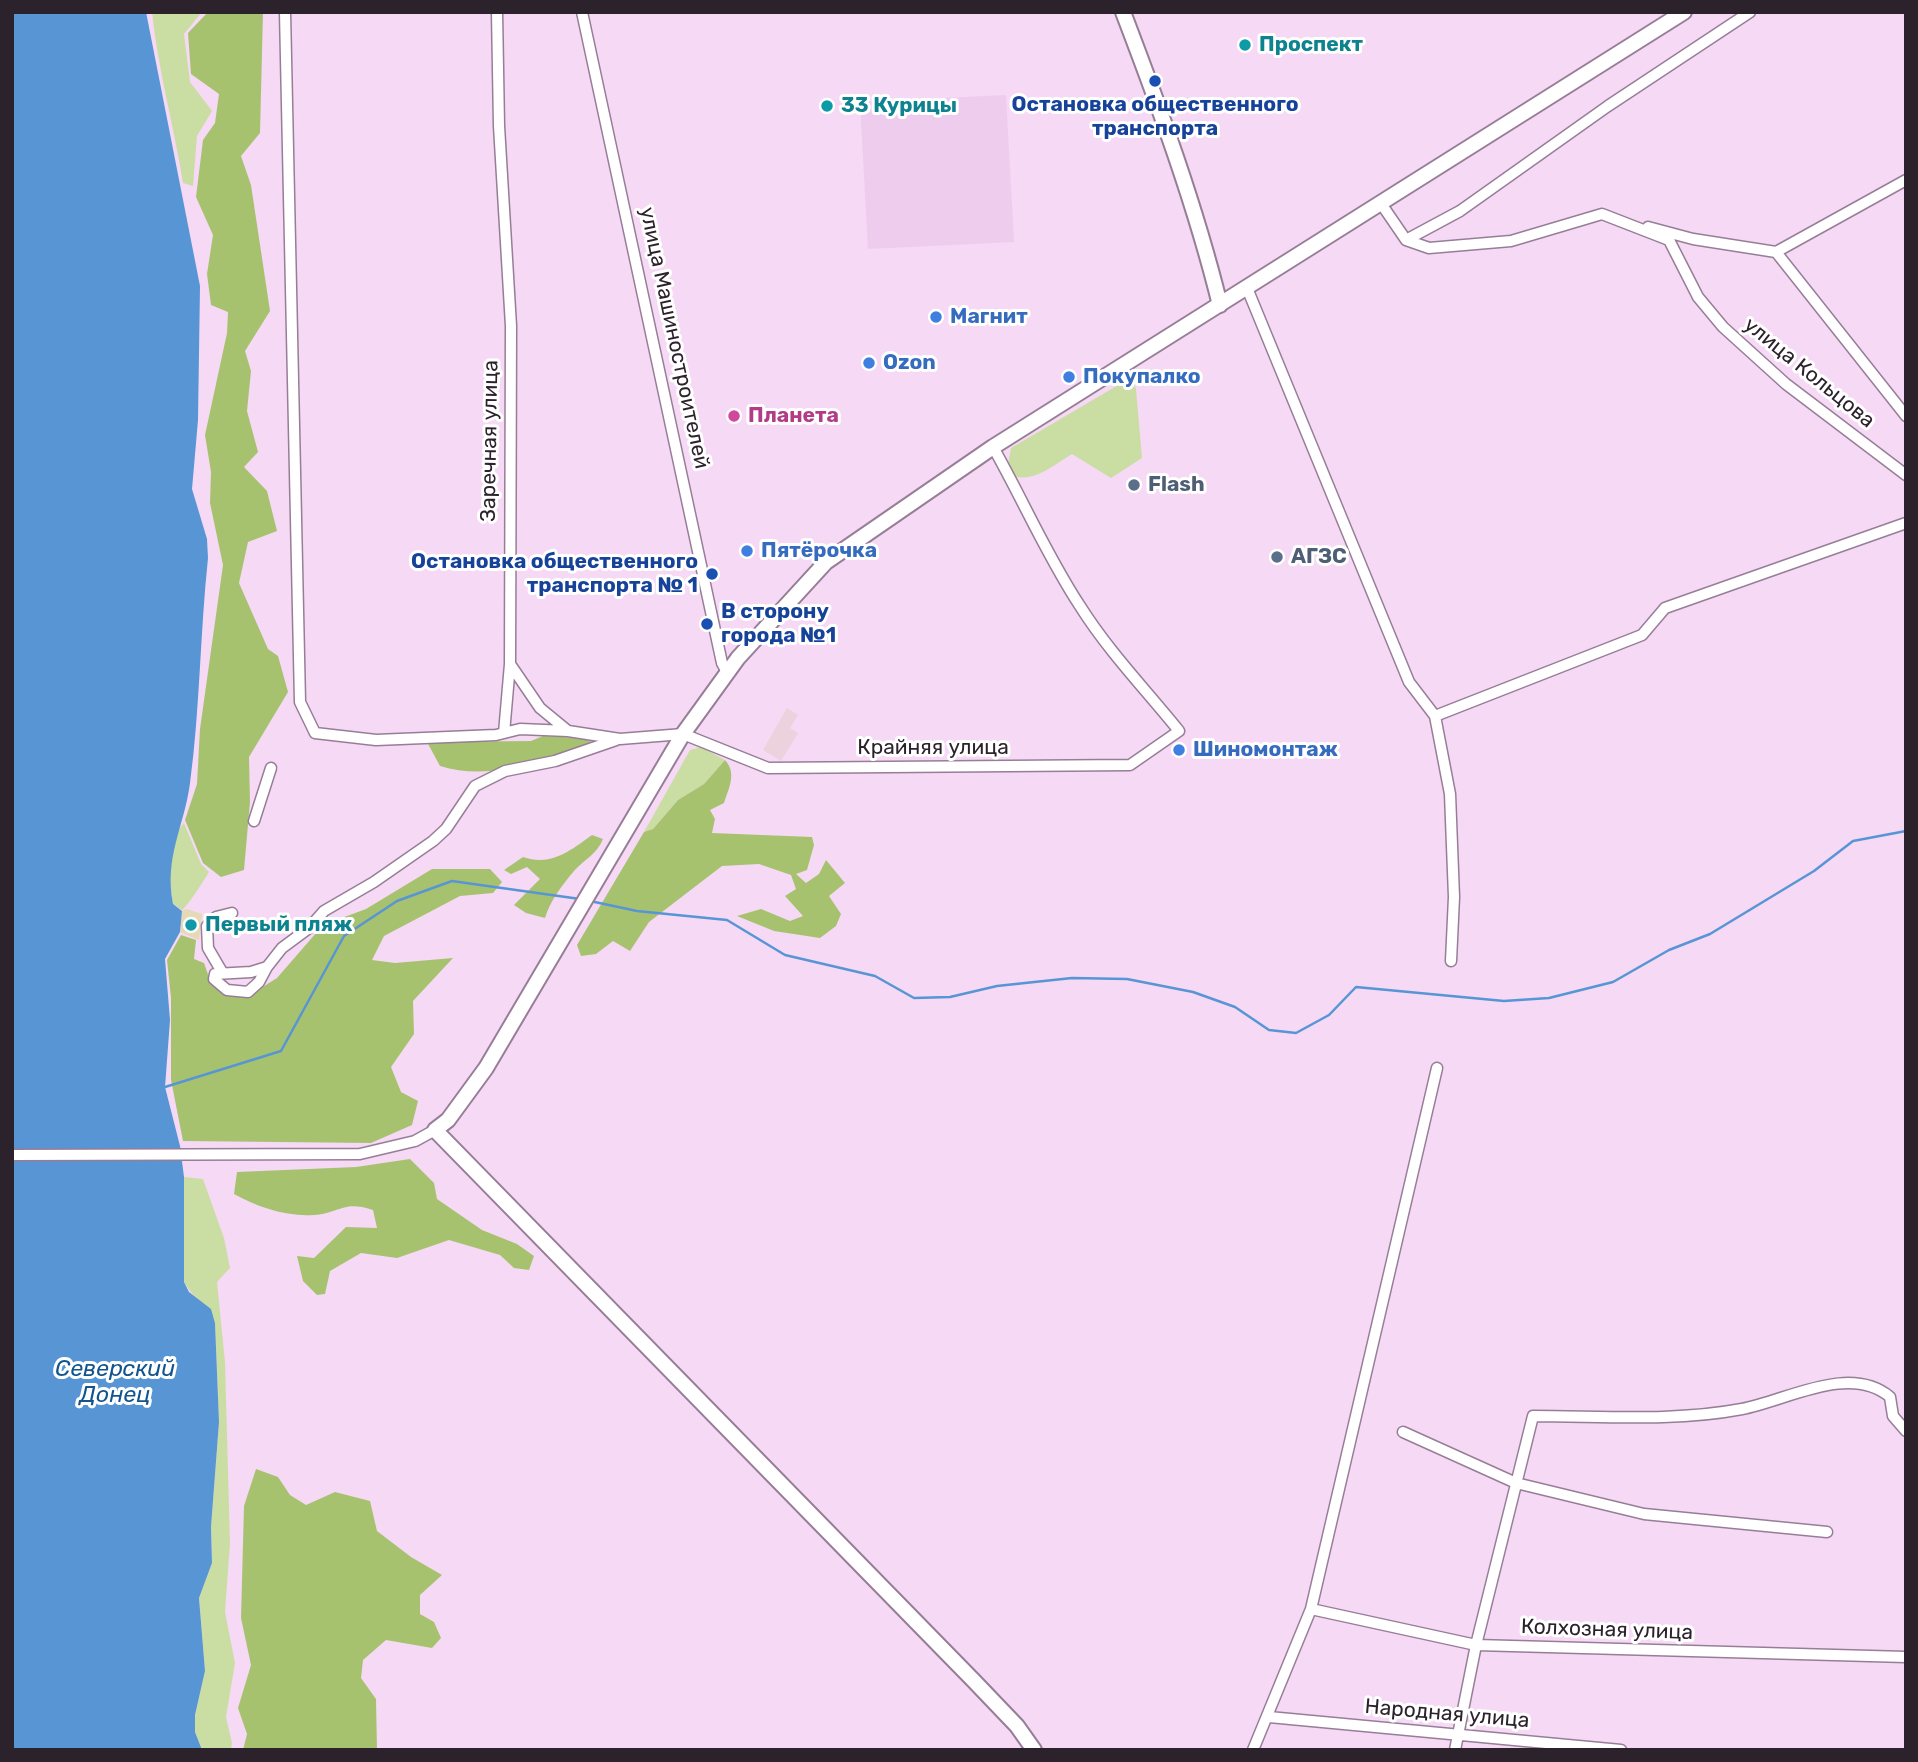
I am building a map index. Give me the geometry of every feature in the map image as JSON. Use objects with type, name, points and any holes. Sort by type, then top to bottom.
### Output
[{"type":"street","points":[[285,12],[300,702],[315,733],[376,740],[504,733],[520,729],[568,731],[620,739],[683,734]]},
{"type":"street","name":"Заречная улица","points":[[497,12],[499,126],[511,326],[510,664],[504,733]]},
{"type":"street","name":"улица Машиностроителей","points":[[582,12],[722,663],[727,671]]},
{"type":"street","points":[[1123,12],[1179,162],[1220,304]]},
{"type":"street","points":[[12,1155],[360,1154],[415,1142],[435,1130],[448,1120],[486,1068],[683,734],[727,671],[775,615],[826,562],[993,447],[1684,12]]},
{"type":"street","points":[[1380,202],[1406,240],[1460,211],[1608,106],[1750,12]]},
{"type":"street","points":[[1636,225],[1693,239],[1776,252],[1906,180]]},
{"type":"street","name":"улица Кольцова","points":[[1406,240],[1429,248],[1511,241],[1602,214],[1636,225],[1668,240],[1698,297],[1723,327],[1786,384],[1906,475]]},
{"type":"street","points":[[1776,252],[1906,416]]},
{"type":"street","points":[[1247,288],[1409,682],[1436,716],[1450,794],[1454,897],[1451,961]]},
{"type":"street","name":"Крайняя улица","points":[[683,734],[768,768],[782,768],[1130,765],[1180,731],[1112,653],[1081,609],[1057,571],[993,447]]},
{"type":"street","points":[[1436,716],[1642,635],[1665,608],[1906,523]]},
{"type":"street","points":[[510,664],[537,705],[568,731]]},
{"type":"street","points":[[267,967],[251,972],[215,974],[220,986],[235,992],[248,992],[259,982],[267,967],[324,911],[374,882],[433,841],[446,829],[475,786],[505,771],[555,761],[620,739]]},
{"type":"street","points":[[254,821],[271,768]]},
{"type":"street","points":[[222,972],[208,948],[206,926],[216,917],[232,913]]},
{"type":"street","points":[[1254,1750],[1311,1609],[1437,1068]]},
{"type":"street","points":[[435,1130],[974,1681],[1017,1726],[1034,1750]]},
{"type":"street","points":[[1455,1750],[1476,1645],[1533,1416],[1679,1418],[1744,1409],[1822,1385],[1877,1386],[1890,1397],[1893,1416],[1906,1431]]},
{"type":"street","points":[[1403,1432],[1517,1483],[1644,1514],[1827,1532]]},
{"type":"street","name":"Колхозная улица","points":[[1311,1609],[1476,1645],[1906,1657]]},
{"type":"street","name":"Народная улица","points":[[1269,1717],[1621,1750]]},
{"type":"shaded area","points":[[1006,95],[1014,242],[868,249],[860,102]]},
{"type":"shaded area","points":[[787,708],[798,715],[790,728],[798,733],[781,761],[763,750]]},
{"type":"green space","points":[[152,12],[202,12],[184,34],[190,82],[212,111],[197,136],[193,186],[183,183]]},
{"type":"green space","points":[[208,12],[263,12],[260,133],[241,156],[251,185],[270,311],[245,351],[251,371],[247,411],[258,452],[244,467],[267,491],[277,531],[248,542],[239,583],[268,649],[278,656],[288,692],[249,757],[250,802],[244,870],[221,877],[203,863],[185,820],[197,784],[200,729],[223,565],[210,503],[211,472],[205,435],[227,333],[228,312],[211,305],[207,274],[213,235],[196,197],[203,140],[215,123],[219,94],[191,74],[188,33]]},
{"type":"green space","points":[[1132,377],[1136,389],[1142,458],[1111,478],[1072,454],[1037,475],[1014,476],[1008,464],[1011,448]]},
{"type":"green space","points":[[543,736],[582,738],[594,743],[538,762],[479,772],[440,766],[427,742],[531,741]]},
{"type":"green space","points":[[701,747],[725,760],[704,784],[678,800],[653,829],[644,832],[690,750]]},
{"type":"green space","points":[[725,760],[731,770],[731,781],[724,803],[710,810],[715,819],[712,833],[812,837],[814,845],[807,870],[796,874],[806,883],[819,874],[826,860],[845,883],[829,896],[841,914],[836,926],[820,938],[774,931],[737,916],[761,909],[790,921],[803,916],[785,896],[796,889],[791,875],[759,864],[722,866],[649,922],[630,951],[613,941],[596,954],[581,956],[577,945],[644,832],[653,829],[678,800],[704,784]]},
{"type":"green space","points":[[184,823],[201,864],[209,872],[182,910],[173,904],[170,873],[172,850],[178,830]]},
{"type":"green space","points":[[592,835],[603,839],[594,853],[566,881],[553,899],[545,918],[526,913],[514,905],[540,879],[527,867],[511,874],[504,870],[523,857],[543,860],[560,855]]},
{"type":"green space","points":[[432,869],[490,869],[502,882],[493,893],[460,896],[384,936],[372,960],[395,963],[453,958],[413,1001],[414,1034],[391,1067],[401,1092],[418,1101],[412,1125],[371,1143],[183,1141],[171,1080],[171,998],[167,960],[181,935],[196,940],[194,959],[204,963],[211,983],[245,998],[277,978],[323,925],[366,909]]},
{"type":"green space","points":[[410,1159],[434,1183],[437,1199],[482,1230],[517,1244],[534,1256],[529,1270],[514,1268],[500,1255],[449,1240],[397,1258],[361,1253],[330,1271],[325,1294],[317,1295],[303,1281],[297,1256],[314,1258],[346,1227],[377,1228],[373,1210],[355,1206],[314,1215],[283,1213],[234,1194],[237,1172],[356,1167]]},
{"type":"green space","points":[[184,1177],[203,1179],[224,1238],[230,1268],[217,1282],[225,1362],[230,1543],[225,1612],[235,1663],[226,1717],[231,1750],[202,1750],[195,1732],[195,1715],[205,1671],[199,1598],[212,1563],[211,1527],[219,1422],[215,1323],[209,1311],[184,1282]]},
{"type":"green space","points":[[256,1469],[278,1477],[290,1495],[306,1505],[335,1492],[370,1501],[377,1531],[411,1557],[442,1575],[420,1595],[420,1614],[434,1622],[441,1638],[432,1648],[386,1640],[363,1660],[361,1678],[376,1699],[377,1750],[243,1750],[247,1734],[238,1708],[251,1665],[241,1618],[244,1506]]},
{"type":"sand","name":"Первый пляж","points":[[187,909],[202,914],[199,940],[180,932],[182,911]]},
{"type":"water","name":"Северский Донец","points":[[12,12],[146,12],[200,286],[198,420],[192,489],[207,539],[208,558],[190,783],[171,871],[173,904],[182,911],[180,932],[165,959],[170,1020],[165,1087],[180,1146],[184,1177],[184,1282],[189,1292],[211,1309],[215,1323],[219,1422],[211,1527],[212,1563],[199,1598],[205,1671],[195,1715],[195,1732],[202,1750],[12,1750]]},
{"type":"waterway","points":[[590,901],[637,911],[727,920],[785,955],[875,976],[914,998],[950,997],[997,986],[1072,978],[1127,979],[1193,992],[1235,1007],[1269,1030],[1296,1033],[1329,1015],[1356,987],[1504,1001],[1549,998],[1613,982],[1669,950],[1710,934],[1814,871],[1853,841],[1906,831]]},
{"type":"waterway","points":[[165,1087],[281,1051],[344,936],[397,901],[452,881],[580,899]]},
{"type":"place","name":"Проспект","points":[[1245,45]]},
{"type":"place","name":"Остановка общественного транспорта","points":[[1155,81]]},
{"type":"place","name":"33 Курицы","points":[[827,106]]},
{"type":"place","name":"Магнит","points":[[936,317]]},
{"type":"place","name":"Ozon","points":[[869,363]]},
{"type":"place","name":"Покупалко","points":[[1069,377]]},
{"type":"place","name":"Планета","points":[[734,416]]},
{"type":"place","name":"Flash","points":[[1134,485]]},
{"type":"place","name":"Пятёрочка","points":[[747,551]]},
{"type":"place","name":"АГЗС","points":[[1277,557]]},
{"type":"place","name":"Остановка общественного транспорта № 1","points":[[712,574]]},
{"type":"place","name":"В сторону города №1","points":[[707,624]]},
{"type":"place","name":"Шиномонтаж","points":[[1179,750]]},
{"type":"place","name":"Первый пляж","points":[[191,925]]}]
